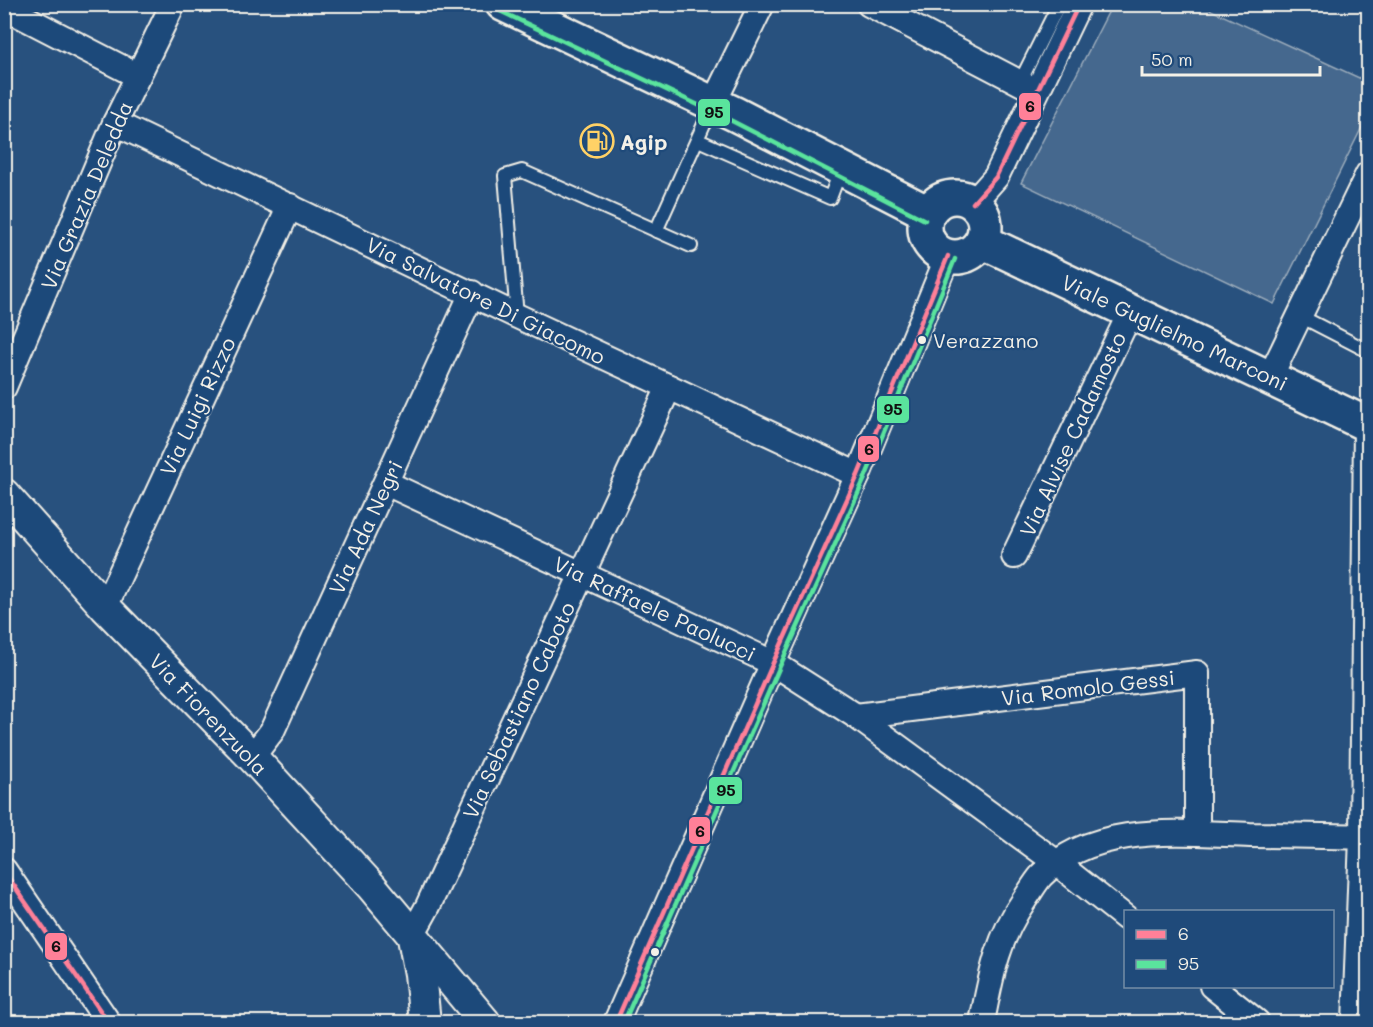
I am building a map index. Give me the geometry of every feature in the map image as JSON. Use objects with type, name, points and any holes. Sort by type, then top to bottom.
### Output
[{"type":"main road","points":[[504,4],[712,104],[928,213]]},
{"type":"main road","points":[[953,197],[963,198],[973,203],[981,211],[985,220],[982,241],[969,254],[959,257],[948,256],[937,251],[926,234],[928,213],[943,200],[953,197]]},
{"type":"main road","name":"Viale Guglielmo Marconi","points":[[982,241],[1367,424]]},
{"type":"street","name":"Via Grazia Deledda","points":[[4,387],[115,123],[172,4]]},
{"type":"street","points":[[712,104],[762,4]]},
{"type":"street","points":[[869,4],[1028,86]]},
{"type":"street","points":[[973,203],[996,177],[1028,86],[1079,4]]},
{"type":"street","points":[[4,7],[138,76]]},
{"type":"street","name":"Via Salvatore Di Giacomo","points":[[115,123],[517,316],[858,476]]},
{"type":"street","points":[[1270,377],[1368,174]]},
{"type":"street","name":"Via Luigi Rizzo","points":[[105,607],[290,206]]},
{"type":"street","points":[[616,1023],[773,663],[858,476],[948,256]]},
{"type":"street","name":"Via Ada Negri","points":[[252,757],[272,731],[472,293]]},
{"type":"street","name":"Via Alvise Cadamosto","points":[[1014,556],[1131,311]]},
{"type":"street","name":"Via Sebastiano Caboto","points":[[412,935],[428,906],[669,387]]},
{"type":"street","points":[[1355,1023],[1365,837],[1367,424]]},
{"type":"street","name":"Via Raffaele Paolucci","points":[[386,483],[773,663],[856,716],[1028,841],[1124,917]]},
{"type":"street","name":"Via Fiorenzuola","points":[[4,494],[105,607],[252,757],[372,887],[485,1023]]},
{"type":"street","name":"Via Romolo Gessi","points":[[856,716],[1197,673],[1197,833]]},
{"type":"street","points":[[982,1023],[993,963],[1002,939],[1016,912],[1057,864],[1121,838],[1153,833],[1365,837]]},
{"type":"street","points":[[4,870],[108,1023]]},
{"type":"street","points":[[412,935],[420,974],[425,1023]]},
{"type":"street","points":[[1213,988],[1257,1023]]},
{"type":"lane","points":[[1028,86],[1059,4]]},
{"type":"lane","points":[[656,231],[712,104]]},
{"type":"lane","points":[[698,140],[830,198],[841,168]]},
{"type":"lane","points":[[517,316],[505,176],[522,171],[691,246]]},
{"type":"lane","points":[[1300,316],[1368,351]]},
{"type":"shaded area","points":[[1112,5],[1200,5],[1368,82],[1368,115],[1274,304],[1021,183]]},
{"type":"transit line","name":"6","points":[[973,203],[996,177],[1079,4]]},
{"type":"transit line","name":"95","points":[[500,11],[732,121],[925,220]]},
{"type":"transit line","name":"6","points":[[616,1022],[858,475],[948,256]]},
{"type":"transit line","name":"95","points":[[624,1022],[865,478],[955,259]]},
{"type":"transit line","name":"6","points":[[4,871],[108,1022]]},
{"type":"place","name":"Agip","points":[[597,141]]},
{"type":"place","name":"Verazzano","points":[[922,340]]}]
